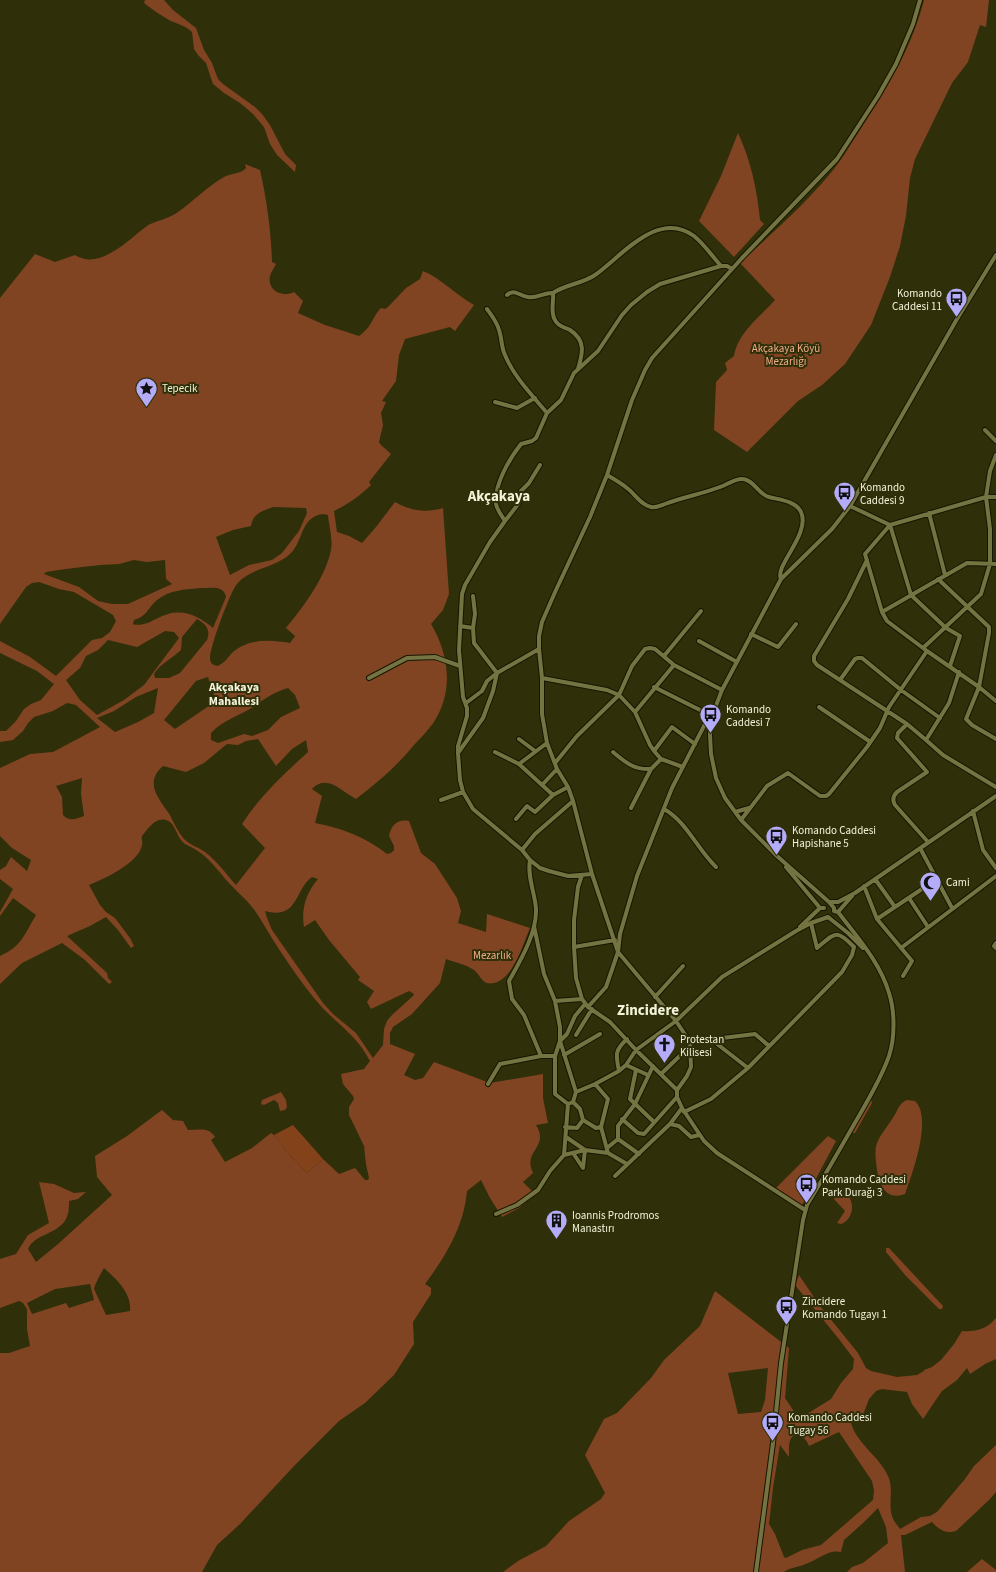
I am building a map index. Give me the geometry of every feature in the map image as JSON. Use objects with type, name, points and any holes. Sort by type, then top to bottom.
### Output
[{"type":"street","points":[[805,1210],[717,1152],[699,1135],[695,1125],[683,1110],[677,1097],[677,1090],[691,1068],[690,1042],[676,1021],[618,952],[592,874],[573,801],[568,787],[557,769],[547,743],[542,714],[542,678],[539,636],[542,622],[590,518],[607,475],[632,400],[652,358],[732,269],[837,159],[878,96],[896,64],[913,24],[920,0]]},
{"type":"street","points":[[507,295],[510,292],[515,292],[521,296],[532,298],[590,278],[633,243],[658,230],[666,228],[678,229],[694,236],[720,266]]},
{"type":"street","points":[[756,1572],[773,1443],[781,1363],[796,1254],[805,1210],[880,1079],[889,1055],[893,1014],[890,994],[883,976],[873,958],[830,903],[777,856],[741,820],[725,798],[716,778],[710,748],[712,716],[722,690],[781,579],[832,529],[850,506],[957,318],[996,255]]},
{"type":"street","points":[[505,521],[496,505],[498,486],[513,455],[521,444],[532,441],[536,438],[547,413],[561,400],[572,376],[605,342],[627,310],[647,292],[668,281],[720,266],[727,266],[732,269]]},
{"type":"street","points":[[553,292],[554,320],[558,324],[570,330],[581,344],[583,352],[577,370]]},
{"type":"street","points":[[486,309],[494,319],[499,330],[504,352],[509,363],[547,413]]},
{"type":"street","points":[[583,352],[590,358]]},
{"type":"street","points":[[495,402],[517,408],[535,398]]},
{"type":"street","points":[[985,430],[996,441]]},
{"type":"street","points":[[741,820],[767,786],[788,773],[820,796],[826,796],[867,747],[869,741],[880,728],[888,711],[925,649],[981,594],[990,564],[990,529],[986,497],[990,471],[996,455]]},
{"type":"street","points":[[540,465],[529,483],[521,490],[519,503],[490,542],[464,588],[462,597],[459,650],[463,697],[466,703],[467,716],[458,746],[460,780],[463,792],[473,809],[522,850],[530,860],[540,868],[549,872],[568,876],[592,874]]},
{"type":"street","points":[[607,475],[626,487],[646,505],[652,507],[657,507],[681,498],[718,488],[736,480],[743,479],[752,483],[765,496],[793,505],[801,512],[803,526],[780,573],[781,579]]},
{"type":"street","points":[[996,497],[986,497],[890,525],[865,554],[882,612],[887,621],[959,672],[996,701]]},
{"type":"street","points":[[850,506],[890,525],[911,595],[946,628],[960,636],[950,666]]},
{"type":"street","points":[[929,513],[945,575]]},
{"type":"street","points":[[867,560],[848,599],[814,656],[814,661],[817,665],[907,724],[943,755],[996,787]]},
{"type":"street","points":[[882,612],[967,563],[996,564]]},
{"type":"street","points":[[938,579],[967,608],[987,624],[990,630],[979,687],[966,719],[972,725],[996,739]]},
{"type":"street","points":[[473,596],[475,614],[473,628],[474,644],[497,673]]},
{"type":"street","points":[[664,656],[701,611]]},
{"type":"street","points":[[751,634],[778,647],[796,624]]},
{"type":"street","points":[[460,626],[473,628]]},
{"type":"street","points":[[699,642],[737,662]]},
{"type":"street","points":[[555,763],[577,736],[619,695],[632,666],[645,649],[655,649],[674,665],[722,690]]},
{"type":"street","points":[[466,703],[482,691],[488,681],[497,673],[539,650]]},
{"type":"street","points":[[369,678],[407,658],[435,657],[460,666]]},
{"type":"street","points":[[840,680],[855,659],[860,658],[940,718]]},
{"type":"street","points":[[635,712],[654,687],[674,665]]},
{"type":"street","points":[[926,740],[949,703],[959,672]]},
{"type":"street","points":[[458,753],[483,718],[493,691],[497,673]]},
{"type":"street","points":[[542,678],[607,690],[619,695],[635,712],[654,751],[661,759],[683,767]]},
{"type":"street","points":[[654,687],[712,716]]},
{"type":"street","points":[[819,707],[869,741]]},
{"type":"street","points":[[568,1104],[555,1094],[555,1056],[560,1041],[567,1034],[575,1016],[588,1007],[606,987],[618,952],[620,934],[637,876],[683,767],[705,724],[712,716]]},
{"type":"street","points":[[907,724],[898,733],[897,738],[927,772],[897,792],[893,800],[895,805],[928,842]]},
{"type":"street","points":[[654,751],[672,727],[695,744]]},
{"type":"street","points":[[519,739],[535,751]]},
{"type":"street","points":[[518,764],[547,743]]},
{"type":"street","points":[[495,752],[518,764],[553,795]]},
{"type":"street","points":[[613,752],[633,767],[651,769]]},
{"type":"street","points":[[631,808],[651,769],[661,759]]},
{"type":"street","points":[[542,785],[557,769]]},
{"type":"street","points":[[516,819],[527,806],[535,812],[553,795],[568,787]]},
{"type":"street","points":[[441,800],[463,792]]},
{"type":"street","points":[[576,1092],[619,1071],[626,1065],[636,1050],[676,1021],[722,977],[796,931],[832,914],[864,886],[996,796]]},
{"type":"street","points":[[522,850],[535,834],[573,801]]},
{"type":"street","points":[[735,812],[749,808]]},
{"type":"street","points":[[664,809],[680,820],[702,851],[716,867]]},
{"type":"street","points":[[972,811],[983,850],[996,868]]},
{"type":"street","points":[[920,848],[952,908]]},
{"type":"street","points":[[777,856],[825,913],[873,958]]},
{"type":"street","points":[[530,860],[529,869],[536,909],[534,926],[518,965],[508,981],[512,1000],[524,1015],[542,1056]]},
{"type":"street","points":[[582,875],[578,887],[574,920],[576,978],[582,999],[588,1007],[610,1022],[677,1090]]},
{"type":"street","points":[[901,948],[996,876]]},
{"type":"street","points":[[875,879],[895,907]]},
{"type":"street","points":[[877,919],[937,879]]},
{"type":"street","points":[[864,886],[877,919],[912,961],[904,976]]},
{"type":"street","points":[[796,931],[825,906],[830,903],[838,902],[855,893]]},
{"type":"street","points":[[909,898],[928,927]]},
{"type":"street","points":[[615,1176],[683,1110],[711,1099],[748,1068],[842,972],[852,955],[854,947],[845,937],[839,934],[832,936],[817,948],[811,923]]},
{"type":"street","points":[[534,926],[544,974],[555,1002],[560,1027],[560,1041],[576,1092],[573,1102]]},
{"type":"street","points":[[574,946],[615,940]]},
{"type":"street","points":[[996,943],[994,946],[996,948]]},
{"type":"street","points":[[655,997],[683,966]]},
{"type":"street","points":[[555,1002],[582,999]]},
{"type":"street","points":[[576,1036],[588,1007]]},
{"type":"street","points":[[564,1055],[600,1034]]},
{"type":"street","points":[[690,1042],[755,1034],[769,1046]]},
{"type":"street","points":[[619,1071],[616,1055],[619,1046],[626,1039]]},
{"type":"street","points":[[712,1040],[748,1068]]},
{"type":"street","points":[[661,1074],[689,1047]]},
{"type":"street","points":[[488,1084],[500,1064],[542,1056],[555,1056]]},
{"type":"street","points":[[626,1065],[648,1075]]},
{"type":"street","points":[[607,1150],[618,1139],[618,1126],[635,1104],[653,1066]]},
{"type":"street","points":[[636,1070],[630,1099],[654,1122]]},
{"type":"street","points":[[595,1084],[608,1099],[601,1127],[607,1150]]},
{"type":"street","points":[[622,1119],[638,1133],[644,1134],[677,1097]]},
{"type":"street","points":[[568,1104],[573,1102]]},
{"type":"street","points":[[573,1102],[580,1109],[583,1120],[596,1128],[601,1127]]},
{"type":"street","points":[[564,1156],[566,1137],[565,1127],[568,1104]]},
{"type":"street","points":[[565,1127],[577,1128],[583,1120]]},
{"type":"street","points":[[670,1124],[679,1126],[691,1136],[699,1135]]},
{"type":"street","points":[[566,1137],[585,1150]]},
{"type":"street","points":[[618,1139],[639,1154]]},
{"type":"street","points":[[496,1214],[517,1205],[538,1190],[550,1171],[564,1156],[585,1150],[607,1150],[627,1164]]},
{"type":"street","points":[[573,1153],[583,1168],[585,1150]]},
{"type":"green space","points":[[145,0],[164,0],[173,10],[196,28],[204,50],[212,63],[218,79],[262,114],[270,125],[285,154],[296,165],[295,172],[277,155],[270,144],[264,127],[253,114],[213,84],[206,63],[194,49],[192,32],[184,26],[159,14],[144,3]]},
{"type":"green space","name":"Akçakaya Köyü Mezarlığı","points":[[924,0],[989,0],[986,27],[980,25],[968,62],[952,83],[915,159],[910,178],[906,216],[900,246],[890,277],[871,325],[845,364],[822,385],[798,401],[747,452],[714,430],[716,382],[727,370],[725,363],[734,356],[736,347],[750,325],[775,300],[740,263],[797,210],[819,187],[847,151],[899,65],[913,33]]},
{"type":"green space","points":[[738,133],[753,175],[760,220],[764,224],[734,257],[699,221],[721,176]]},
{"type":"green space","name":"Mezarlık","points":[[245,164],[260,170],[270,227],[272,262],[276,264],[270,276],[271,286],[281,294],[290,294],[294,292],[303,301],[298,313],[325,325],[359,336],[367,329],[381,308],[385,309],[406,288],[420,279],[423,271],[436,278],[474,305],[455,331],[450,327],[405,339],[399,355],[396,381],[382,401],[386,402],[381,413],[383,425],[379,442],[391,454],[369,482],[371,485],[363,493],[354,500],[334,511],[337,532],[362,543],[395,502],[412,509],[424,511],[443,508],[449,594],[443,610],[431,624],[442,648],[445,660],[447,685],[444,698],[434,722],[424,734],[394,767],[356,799],[329,783],[323,783],[312,789],[322,796],[315,823],[353,834],[371,843],[387,854],[394,850],[394,846],[389,836],[393,826],[398,822],[409,821],[421,853],[435,864],[457,898],[461,911],[458,923],[486,932],[487,914],[530,928],[515,963],[503,979],[495,983],[487,983],[482,980],[471,968],[446,959],[440,983],[412,1014],[393,1027],[390,1033],[390,1044],[415,1054],[404,1075],[415,1080],[423,1078],[434,1062],[490,1083],[543,1074],[543,1098],[548,1123],[536,1125],[540,1139],[531,1159],[533,1173],[523,1182],[535,1194],[519,1208],[502,1217],[481,1180],[467,1191],[462,1216],[453,1240],[440,1263],[425,1284],[431,1288],[431,1294],[413,1322],[414,1344],[394,1375],[365,1403],[339,1421],[294,1466],[240,1524],[217,1545],[202,1572],[0,1572],[0,1353],[9,1353],[30,1346],[27,1329],[27,1309],[23,1303],[19,1301],[0,1308],[0,1259],[16,1254],[28,1235],[49,1223],[39,1182],[54,1184],[74,1193],[86,1192],[78,1199],[69,1201],[68,1215],[59,1227],[31,1244],[28,1249],[36,1262],[112,1195],[97,1177],[95,1156],[127,1136],[162,1110],[173,1120],[183,1121],[188,1130],[207,1130],[213,1134],[215,1137],[211,1140],[225,1162],[252,1148],[271,1133],[307,1173],[323,1159],[339,1174],[355,1168],[365,1180],[368,1180],[369,1178],[364,1146],[349,1115],[349,1107],[354,1099],[343,1084],[341,1074],[364,1069],[370,1061],[358,1042],[321,1006],[308,990],[289,965],[258,915],[249,904],[206,857],[183,843],[170,822],[166,820],[158,820],[152,824],[142,836],[142,845],[135,858],[120,870],[89,885],[100,905],[106,912],[115,918],[134,946],[131,948],[106,917],[67,936],[107,973],[108,978],[112,982],[109,984],[85,960],[62,943],[22,963],[0,984],[0,956],[18,944],[36,915],[13,898],[0,916],[0,912],[13,889],[0,879],[0,870],[6,866],[11,857],[27,871],[31,860],[12,848],[0,836],[0,768],[30,754],[53,752],[100,727],[76,705],[67,703],[53,711],[34,717],[23,731],[13,740],[0,742],[0,731],[6,731],[16,721],[24,709],[41,700],[54,684],[37,671],[0,653],[0,641],[30,657],[56,676],[92,640],[102,638],[110,632],[116,621],[113,615],[74,592],[59,589],[39,582],[32,583],[26,587],[0,624],[0,298],[35,254],[55,262],[75,255],[85,259],[94,259],[104,256],[123,245],[149,225],[175,214],[217,181],[246,168]],"holes":[[[273,507],[306,508],[307,513],[299,531],[282,553],[272,560],[249,565],[230,575],[216,537],[233,530],[251,526],[256,515]],[[323,514],[328,515],[331,550],[319,581],[307,601],[286,628],[295,636],[290,643],[260,641],[246,644],[239,647],[219,665],[217,666],[212,664],[210,658],[213,643],[225,608],[237,584],[242,579],[256,571],[284,559],[290,554],[298,543],[306,525],[316,516]],[[134,560],[147,562],[165,560],[166,579],[172,584],[128,604],[112,604],[98,601],[79,587],[44,574],[46,572],[119,564]],[[217,588],[225,593],[226,597],[213,628],[198,617],[186,613],[174,613],[165,615],[148,623],[138,625],[133,624],[134,620],[141,617],[157,600],[167,594],[184,590]],[[197,619],[203,623],[208,630],[207,640],[180,673],[169,678],[155,678],[154,674],[156,670],[181,650],[182,637]],[[165,631],[174,632],[179,638],[144,685],[124,700],[97,715],[80,700],[66,680],[80,668],[86,656],[98,650],[108,640],[137,647]],[[208,677],[216,701],[175,729],[164,720],[196,681]],[[158,688],[154,713],[138,722],[115,732],[97,718],[114,711],[136,697]],[[288,688],[295,695],[300,708],[281,717],[268,730],[252,736],[244,734],[218,743],[211,740],[211,733],[221,725],[274,694]],[[258,739],[276,766],[292,749],[306,740],[308,752],[281,777],[242,824],[265,848],[236,885],[217,863],[202,850],[184,839],[158,797],[154,785],[154,779],[157,772],[163,766],[186,772],[204,763],[227,744],[238,745],[246,741]],[[82,778],[81,794],[84,816],[75,819],[68,819],[63,815],[62,797],[56,786]],[[312,877],[318,879],[310,890],[305,902],[303,914],[304,927],[315,920],[329,940],[360,977],[358,980],[374,991],[367,1002],[371,1009],[409,991],[414,994],[387,1021],[384,1029],[383,1045],[373,1058],[356,1033],[333,1014],[323,1003],[272,930],[265,911],[276,913],[284,911],[290,908],[306,883]],[[104,1268],[126,1292],[130,1304],[130,1311],[106,1315],[94,1289]],[[90,1284],[94,1300],[69,1308],[66,1303],[32,1314],[27,1303],[55,1289]]]},
{"type":"green space","points":[[281,1092],[286,1100],[287,1107],[285,1110],[280,1111],[278,1103],[274,1100],[264,1105],[261,1104],[262,1100]]},
{"type":"green space","points":[[869,1098],[871,1099],[872,1103],[855,1133],[851,1133],[850,1132]]},
{"type":"green space","points":[[907,1100],[915,1101],[920,1109],[922,1133],[916,1160],[905,1194],[898,1196],[889,1194],[882,1186],[877,1170],[876,1150],[877,1143],[900,1105]]},
{"type":"green space","points":[[828,1136],[836,1141],[801,1207],[773,1191]]},
{"type":"green space","points":[[836,1194],[848,1195],[852,1203],[852,1211],[848,1219],[841,1224],[837,1223],[845,1211],[834,1199]]},
{"type":"green space","points":[[886,1248],[889,1248],[943,1306],[942,1309],[939,1309],[906,1276],[886,1252]]},
{"type":"green space","points":[[799,1275],[820,1306],[858,1353],[866,1368],[871,1371],[897,1377],[917,1375],[932,1367],[941,1360],[962,1331],[981,1329],[989,1325],[996,1318],[996,1359],[970,1374],[967,1368],[957,1380],[942,1391],[923,1419],[912,1404],[907,1392],[882,1389],[876,1391],[869,1399],[863,1415],[851,1423],[858,1437],[879,1462],[888,1476],[891,1486],[892,1516],[900,1529],[921,1517],[930,1516],[937,1512],[974,1466],[996,1445],[996,1492],[989,1500],[956,1531],[943,1531],[932,1522],[905,1535],[901,1535],[905,1572],[847,1572],[852,1567],[863,1563],[888,1543],[886,1527],[878,1508],[844,1540],[841,1552],[837,1551],[828,1553],[784,1572],[503,1572],[518,1561],[546,1546],[569,1521],[601,1499],[605,1493],[585,1455],[604,1419],[617,1413],[651,1378],[664,1360],[700,1326],[715,1291],[789,1348],[785,1398],[799,1419],[831,1399],[841,1383],[853,1369],[854,1359],[795,1285]],"holes":[[[768,1368],[765,1400],[761,1412],[738,1414],[728,1373]],[[839,1432],[872,1481],[874,1490],[873,1500],[821,1545],[802,1550],[786,1558],[784,1557],[775,1534],[769,1524],[780,1445],[789,1457],[790,1441],[794,1435],[797,1434],[802,1436],[809,1446]]]},
{"type":"green space","points":[[982,1559],[996,1570],[996,1572],[967,1572]]},
{"type":"shaded area","points":[[293,1125],[323,1159],[307,1173],[274,1135]]},
{"type":"place","name":"Komando Caddesi 11","points":[[957,318]]},
{"type":"place","name":"Tepecik","points":[[146,408]]},
{"type":"place","name":"Komando Caddesi 9","points":[[844,512]]},
{"type":"place","name":"Komando Caddesi 7","points":[[710,734]]},
{"type":"place","name":"Komando Caddesi Hapishane 5","points":[[777,856]]},
{"type":"place","name":"Cami","points":[[930,902]]},
{"type":"place","name":"Protestan Kilisesi","points":[[664,1064]]},
{"type":"place","name":"Komando Caddesi Park Durağı 3","points":[[807,1204]]},
{"type":"place","name":"Ioannis Prodromos Manastırı","points":[[557,1240]]},
{"type":"place","name":"Zincidere Komando Tugayı 1","points":[[786,1326]]},
{"type":"place","name":"Komando Caddesi Tugay 56","points":[[773,1442]]},
{"type":"district","name":"Akçakaya","points":[[499,496]]},
{"type":"district","name":"Akçakaya Mahallesi","points":[[234,694]]},
{"type":"district","name":"Zincidere","points":[[648,1010]]}]
